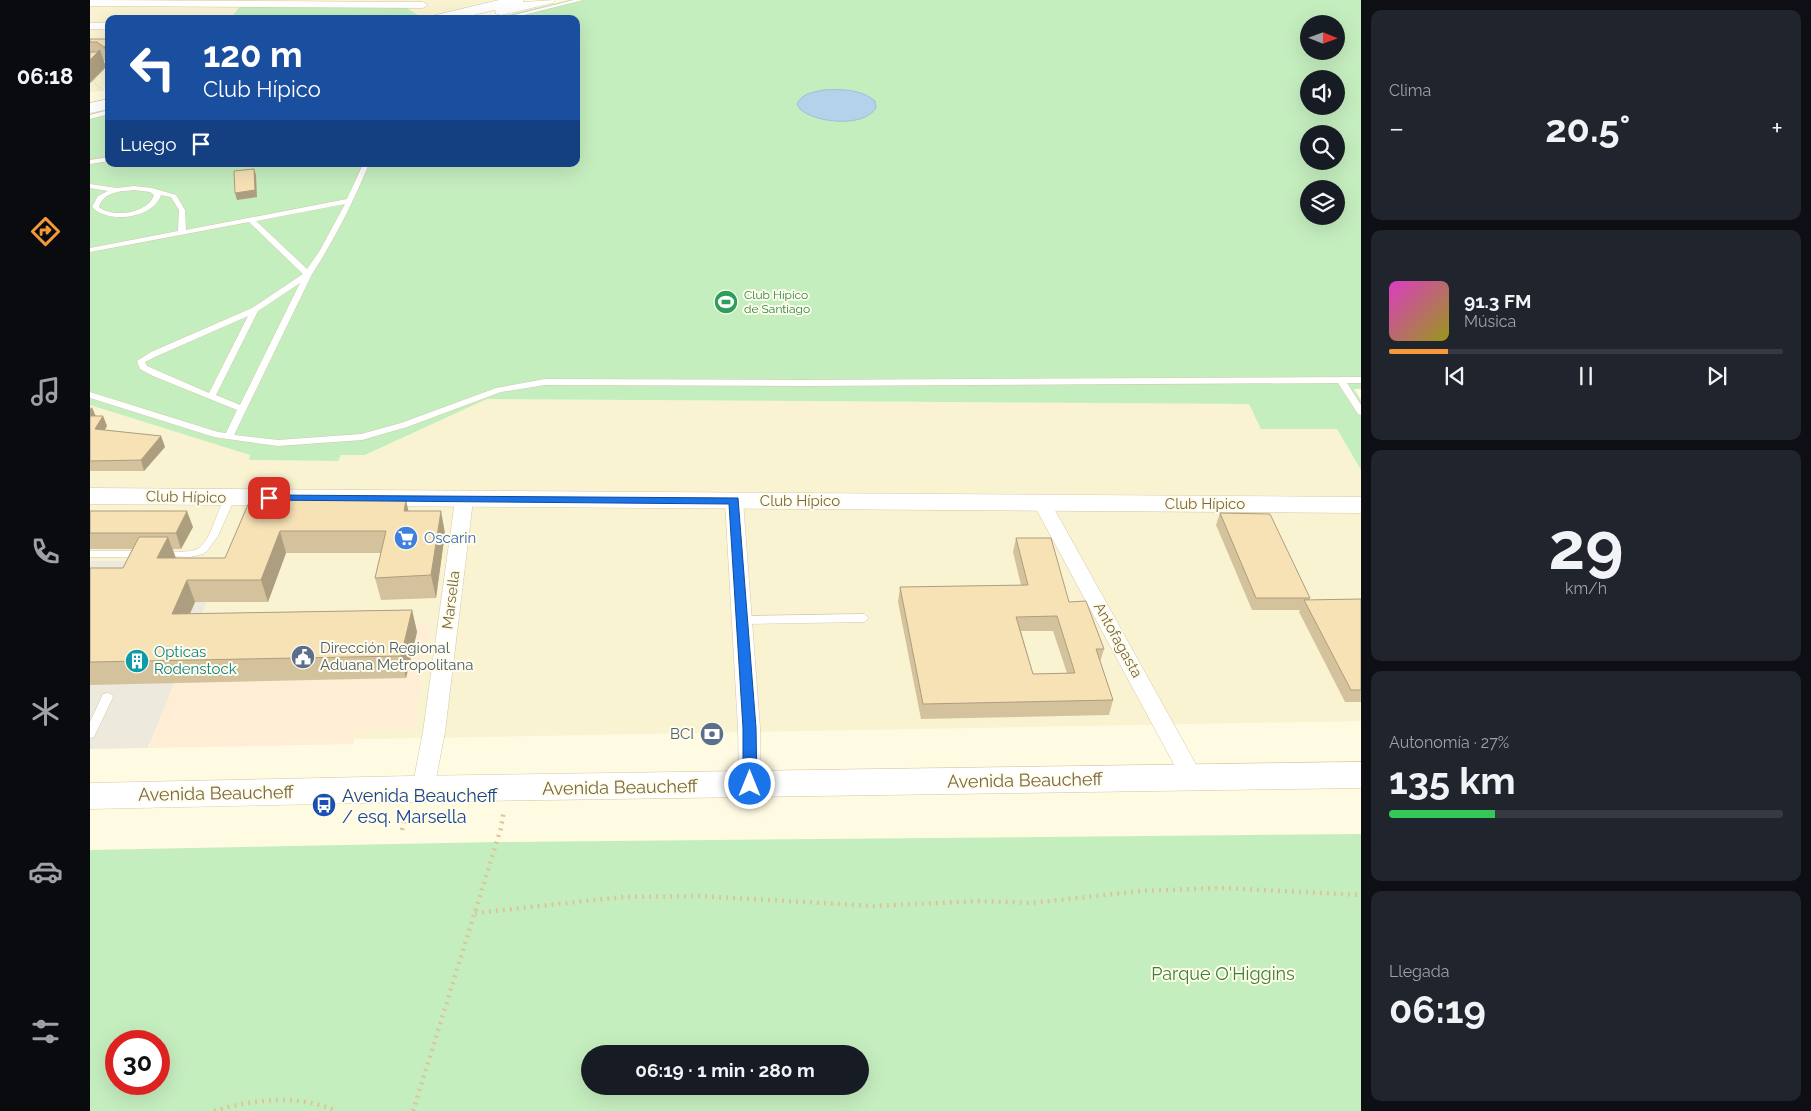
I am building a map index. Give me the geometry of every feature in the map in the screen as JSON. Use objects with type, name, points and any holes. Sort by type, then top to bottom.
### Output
[{"type":"main road","points":[[452,15],[518,0]]},
{"type":"main road","points":[[485,15],[548,0]]},
{"type":"main road","points":[[90,100],[105,96]]},
{"type":"main road","points":[[90,108],[105,105]]},
{"type":"main road","name":"Club Hípico","points":[[90,496],[1361,505]]},
{"type":"main road","name":"Avenida Beaucheff","points":[[90,796],[1361,775]]},
{"type":"street","points":[[227,14],[236,2]]},
{"type":"street","points":[[90,3],[424,2],[436,15]]},
{"type":"street","points":[[90,26],[105,26]]},
{"type":"street","name":"Marsella","points":[[423,789],[434,732],[464,500]]},
{"type":"street","points":[[734,501],[749,728],[750,784]]},
{"type":"street","name":"Antofagasta","points":[[1042,503],[1166,727],[1192,778]]},
{"type":"lane","points":[[517,15],[580,0]]},
{"type":"lane","points":[[90,117],[105,113]]},
{"type":"lane","points":[[90,162],[105,160]]},
{"type":"lane","points":[[229,436],[308,274],[323,252],[350,201],[365,167]]},
{"type":"lane","points":[[90,186],[118,190],[140,188],[174,196],[182,210],[182,233]]},
{"type":"lane","points":[[118,190],[100,198],[95,204],[97,210],[106,214],[120,215],[142,210],[156,201],[158,195],[156,192]]},
{"type":"lane","points":[[90,250],[350,201]]},
{"type":"lane","points":[[251,220],[308,274]]},
{"type":"lane","points":[[242,410],[156,374],[143,367],[141,361],[255,310],[308,274]]},
{"type":"lane","points":[[211,397],[255,310]]},
{"type":"lane","points":[[1341,380],[1361,412]]},
{"type":"lane","points":[[90,395],[217,435],[278,443],[362,437],[404,425],[500,390],[545,382],[802,383],[1361,380]]},
{"type":"lane","points":[[90,554],[187,554],[198,552],[206,546],[230,498]]},
{"type":"lane","points":[[742,620],[864,618]]},
{"type":"lane","points":[[90,734],[108,697]]},
{"type":"path","points":[[105,68],[94,81],[105,91]]},
{"type":"path","points":[[90,77],[98,77]]},
{"type":"path","points":[[413,1111],[501,828],[507,789]]},
{"type":"path","points":[[475,913],[624,897],[700,896],[874,906],[980,901],[1031,903],[1143,891],[1222,888],[1361,895]]},
{"type":"path","points":[[214,1111],[241,1104],[283,1100],[302,1100],[320,1103],[337,1111]]},
{"type":"shaded area","points":[[90,0],[494,0],[430,15],[105,15],[105,90],[90,93]]},
{"type":"shaded area","points":[[487,399],[1249,404],[1262,429],[1337,429],[1361,470],[1361,721],[90,744],[90,405],[251,455],[250,460],[338,461],[341,455],[366,455]]},
{"type":"shaded area","points":[[90,561],[223,561],[148,748],[90,749]]},
{"type":"shaded area","points":[[199,624],[431,624],[413,728],[356,730],[353,744],[149,748]]},
{"type":"green space","name":"Club Hípico de Santiago","points":[[569,0],[1361,0],[1361,389],[1354,389],[1361,400],[1361,470],[1337,429],[1261,429],[1249,404],[487,399],[365,455],[341,455],[338,461],[249,460],[250,455],[90,405],[90,115],[105,111],[105,167],[580,167],[580,15],[507,15]]},
{"type":"green space","points":[[240,6],[405,7],[418,15],[233,15]]},
{"type":"green space","name":"Parque O'Higgins","points":[[1361,834],[1361,1111],[90,1111],[90,850],[497,842]]},
{"type":"water","points":[[824,90],[844,90],[864,94],[875,101],[876,108],[861,119],[851,121],[817,118],[800,109],[797,104],[802,97]]},
{"type":"building","points":[[90,39],[105,39],[105,46],[97,42],[90,42]]},
{"type":"building","points":[[100,50],[90,60],[90,52]]},
{"type":"building","points":[[254,169],[255,190],[235,193],[234,171]]},
{"type":"building","points":[[90,416],[103,416],[95,429],[161,436],[141,460],[90,461]]},
{"type":"building","points":[[250,500],[406,500],[404,511],[441,511],[431,575],[375,578],[386,531],[280,531],[261,580],[187,580],[172,614],[412,610],[401,656],[90,662],[90,568],[123,568],[139,537],[168,537],[157,558],[225,558]]},
{"type":"building","points":[[90,511],[187,511],[176,533],[90,533]]},
{"type":"building","points":[[1220,513],[1270,514],[1310,598],[1256,598]]},
{"type":"building","points":[[1016,538],[1051,538],[1069,602],[1086,601],[1104,649],[1096,649],[1113,700],[923,704],[900,587],[1028,585]],"holes":[[[1057,616],[1075,673],[1033,674],[1016,617]]]},
{"type":"building","points":[[1361,599],[1361,690],[1351,690],[1304,600]]},
{"type":"place","name":"Club Hípico de Santiago","points":[[726,302]]},
{"type":"place","name":"Oscarin","points":[[406,538]]},
{"type":"place","name":"Dirección Regional Aduana Metropolitana","points":[[303,657]]},
{"type":"place","name":"Opticas Rodenstock","points":[[137,661]]},
{"type":"place","name":"BCI","points":[[712,734]]},
{"type":"place","name":"Avenida Beaucheff / esq. Marsella","points":[[324,805]]},
{"type":"route","points":[[269,498],[734,501],[749,728],[750,784]]}]
